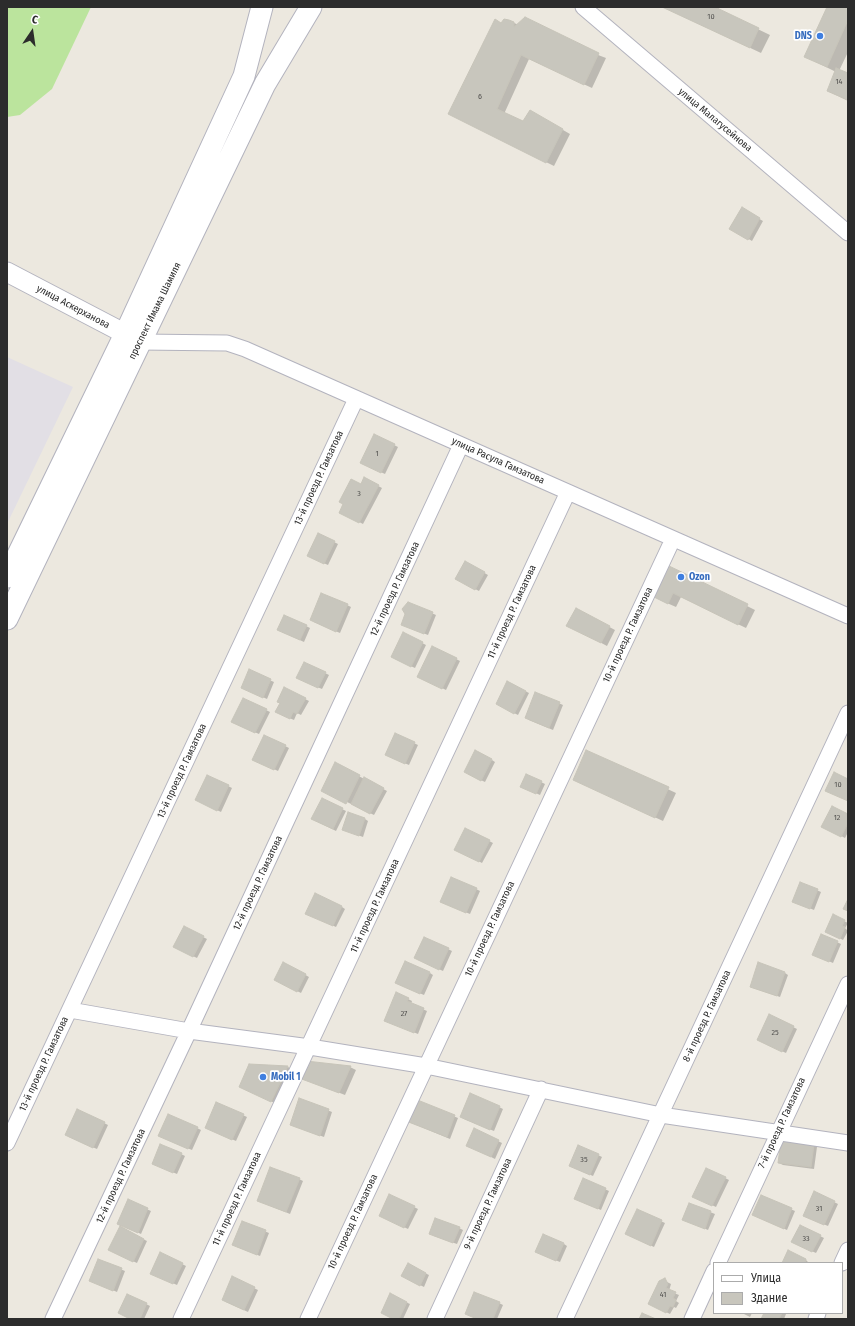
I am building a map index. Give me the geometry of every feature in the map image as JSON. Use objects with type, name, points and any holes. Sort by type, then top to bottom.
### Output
[{"type":"main road","name":"проспект Имама Шамиля","points":[[7,619],[132,338],[244,76],[262,7]]},
{"type":"main road","name":"проспект Имама Шамиля","points":[[7,577],[265,84],[311,7]]},
{"type":"street","name":"улица Малагусейнова","points":[[583,7],[848,233]]},
{"type":"street","name":"улица Аскерханова","points":[[7,272],[132,338]]},
{"type":"street","name":"улица Расула Гамзатова","points":[[132,338],[227,343],[244,349],[848,616]]},
{"type":"street","name":"13-й проезд Р. Гамзатова","points":[[7,1143],[356,399]]},
{"type":"street","name":"12-й проезд Р. Гамзатова","points":[[53,1319],[189,1031],[461,445]]},
{"type":"street","name":"11-й проезд Р. Гамзатова","points":[[181,1319],[310,1047],[568,492]]},
{"type":"street","name":"10-й проезд Р. Гамзатова","points":[[308,1319],[673,539]]},
{"type":"street","name":"8-й проезд Р. Гамзатова","points":[[565,1319],[662,1115],[848,713]]},
{"type":"street","name":"7-й проезд Р. Гамзатова","points":[[718,1262],[848,984]]},
{"type":"street","points":[[70,1010],[189,1031],[310,1047],[426,1066],[485,1080],[541,1089],[662,1115],[848,1143]]},
{"type":"street","name":"9-й проезд Р. Гамзатова","points":[[435,1319],[541,1089]]},
{"type":"street","points":[[842,1262],[848,1250]]},
{"type":"street","points":[[692,1319],[713,1273]]},
{"type":"shaded area","points":[[7,357],[73,387],[7,524]]},
{"type":"green space","points":[[7,7],[91,7],[52,89],[20,115],[7,117]]},
{"type":"building","points":[[662,7],[715,7],[759,28],[750,48]]},
{"type":"building","points":[[827,7],[848,7],[848,20],[827,67],[804,57]]},
{"type":"building","points":[[525,17],[599,53],[584,85],[521,55],[497,109],[523,121],[530,110],[563,129],[546,163],[448,114],[495,19],[501,23],[504,19],[514,22],[514,27]]},
{"type":"building","points":[[836,68],[848,73],[848,100],[827,91]]},
{"type":"building","points":[[742,207],[760,218],[748,240],[729,229]]},
{"type":"building","points":[[374,434],[395,444],[381,473],[360,463]]},
{"type":"building","points":[[364,477],[379,485],[359,523],[339,513],[343,504],[339,502],[351,479],[361,484]]},
{"type":"building","points":[[318,533],[335,541],[324,564],[307,556]]},
{"type":"building","points":[[465,561],[485,572],[475,590],[455,579]]},
{"type":"building","points":[[667,565],[748,604],[738,625],[673,593],[668,604],[652,596]]},
{"type":"building","points":[[321,593],[348,604],[336,632],[310,620]]},
{"type":"building","points":[[408,602],[433,612],[424,634],[401,625],[405,614],[402,609]]},
{"type":"building","points":[[576,608],[610,626],[601,643],[566,626]]},
{"type":"building","points":[[284,615],[307,625],[300,640],[277,630]]},
{"type":"building","points":[[403,632],[423,642],[411,667],[391,657]]},
{"type":"building","points":[[432,646],[457,658],[442,689],[417,677]]},
{"type":"building","points":[[304,662],[326,672],[318,688],[296,678]]},
{"type":"building","points":[[249,669],[271,679],[263,698],[241,688]]},
{"type":"building","points":[[507,681],[526,691],[514,714],[496,704]]},
{"type":"building","points":[[284,687],[306,698],[297,714],[293,712],[290,719],[275,712],[280,703],[277,702]]},
{"type":"building","points":[[535,692],[560,702],[549,728],[525,718]]},
{"type":"building","points":[[243,698],[267,709],[255,733],[231,722]]},
{"type":"building","points":[[395,733],[415,742],[405,764],[385,755]]},
{"type":"building","points":[[264,735],[286,745],[274,770],[252,760]]},
{"type":"building","points":[[475,750],[492,759],[481,781],[464,772]]},
{"type":"building","points":[[586,750],[669,787],[655,818],[573,780]]},
{"type":"building","points":[[335,762],[360,775],[346,804],[321,791]]},
{"type":"building","points":[[834,772],[848,779],[848,801],[825,791]]},
{"type":"building","points":[[526,774],[542,781],[536,794],[520,787]]},
{"type":"building","points":[[207,775],[229,785],[217,811],[195,800]]},
{"type":"building","points":[[364,777],[384,788],[370,814],[351,804]]},
{"type":"building","points":[[322,798],[343,808],[333,829],[311,819]]},
{"type":"building","points":[[832,806],[848,814],[848,823],[841,837],[821,827]]},
{"type":"building","points":[[348,812],[365,818],[359,836],[342,830]]},
{"type":"building","points":[[465,828],[490,840],[479,862],[454,850]]},
{"type":"building","points":[[451,877],[477,888],[466,913],[440,902]]},
{"type":"building","points":[[800,882],[818,889],[810,909],[792,902]]},
{"type":"building","points":[[315,893],[342,906],[333,926],[305,914]]},
{"type":"building","points":[[848,899],[848,911],[843,909]]},
{"type":"building","points":[[833,914],[845,920],[842,926],[845,927],[840,939],[825,932]]},
{"type":"building","points":[[184,926],[204,936],[193,957],[173,947]]},
{"type":"building","points":[[821,934],[838,941],[829,962],[812,955]]},
{"type":"building","points":[[424,937],[449,948],[439,970],[414,958]]},
{"type":"building","points":[[405,961],[430,972],[420,994],[395,983]]},
{"type":"building","points":[[283,962],[306,974],[297,992],[274,980]]},
{"type":"building","points":[[758,962],[785,972],[777,996],[750,987]]},
{"type":"building","points":[[396,992],[409,998],[407,1001],[424,1008],[414,1033],[384,1021]]},
{"type":"building","points":[[769,1014],[794,1026],[782,1052],[757,1040]]},
{"type":"building","points":[[306,1061],[351,1066],[339,1093],[299,1078]]},
{"type":"building","name":"Mobil 1","points":[[249,1064],[288,1066],[271,1102],[239,1087]]},
{"type":"building","points":[[470,1093],[500,1106],[490,1130],[460,1117]]},
{"type":"building","points":[[299,1098],[329,1109],[320,1136],[290,1125]]},
{"type":"building","points":[[415,1099],[455,1115],[447,1137],[406,1121]]},
{"type":"building","points":[[216,1102],[244,1114],[232,1140],[205,1128]]},
{"type":"building","points":[[77,1109],[105,1122],[93,1148],[65,1135]]},
{"type":"building","points":[[168,1114],[198,1127],[188,1149],[158,1136]]},
{"type":"building","points":[[474,1128],[499,1140],[491,1157],[466,1146]]},
{"type":"building","points":[[781,1140],[814,1144],[811,1167],[778,1163]]},
{"type":"building","points":[[160,1144],[182,1153],[173,1173],[152,1164]]},
{"type":"building","points":[[578,1145],[599,1154],[590,1175],[569,1166]]},
{"type":"building","points":[[270,1167],[300,1178],[286,1212],[257,1201]]},
{"type":"building","points":[[706,1168],[726,1177],[712,1206],[692,1197]]},
{"type":"building","points":[[583,1178],[606,1188],[598,1209],[574,1199]]},
{"type":"building","points":[[814,1191],[835,1201],[824,1225],[803,1216]]},
{"type":"building","points":[[389,1194],[415,1206],[404,1228],[379,1216]]},
{"type":"building","points":[[761,1195],[792,1208],[784,1229],[752,1215]]},
{"type":"building","points":[[128,1199],[148,1208],[138,1233],[117,1224]]},
{"type":"building","points":[[689,1203],[711,1211],[705,1229],[682,1220]]},
{"type":"building","points":[[637,1209],[662,1220],[651,1246],[625,1234]]},
{"type":"building","points":[[435,1218],[460,1227],[453,1243],[429,1234]]},
{"type":"building","points":[[242,1221],[266,1230],[257,1255],[232,1245]]},
{"type":"building","points":[[800,1225],[821,1235],[812,1252],[791,1242]]},
{"type":"building","points":[[120,1226],[144,1239],[133,1262],[108,1250]]},
{"type":"building","points":[[543,1234],[564,1243],[556,1261],[535,1252]]},
{"type":"building","points":[[788,1250],[806,1259],[805,1262],[782,1262]]},
{"type":"building","points":[[160,1252],[183,1263],[173,1284],[150,1274]]},
{"type":"building","points":[[98,1259],[122,1268],[113,1291],[89,1281]]},
{"type":"building","points":[[408,1263],[426,1273],[420,1286],[401,1276]]},
{"type":"building","points":[[232,1276],[255,1287],[244,1310],[222,1300]]},
{"type":"building","points":[[665,1278],[668,1284],[666,1288],[676,1292],[673,1298],[676,1300],[673,1307],[670,1306],[666,1313],[648,1304],[659,1281]]},
{"type":"building","points":[[474,1292],[500,1302],[493,1319],[477,1319],[465,1314]]},
{"type":"building","points":[[390,1293],[407,1302],[399,1319],[393,1319],[381,1313]]},
{"type":"building","points":[[127,1294],[147,1303],[140,1319],[130,1319],[118,1313]]},
{"type":"building","points":[[642,1313],[656,1319],[639,1319]]},
{"type":"building","points":[[764,1314],[782,1314],[779,1319],[761,1319]]},
{"type":"place","name":"DNS","points":[[820,36]]},
{"type":"place","name":"Ozon","points":[[681,577]]},
{"type":"place","name":"Mobil 1","points":[[263,1077]]}]
